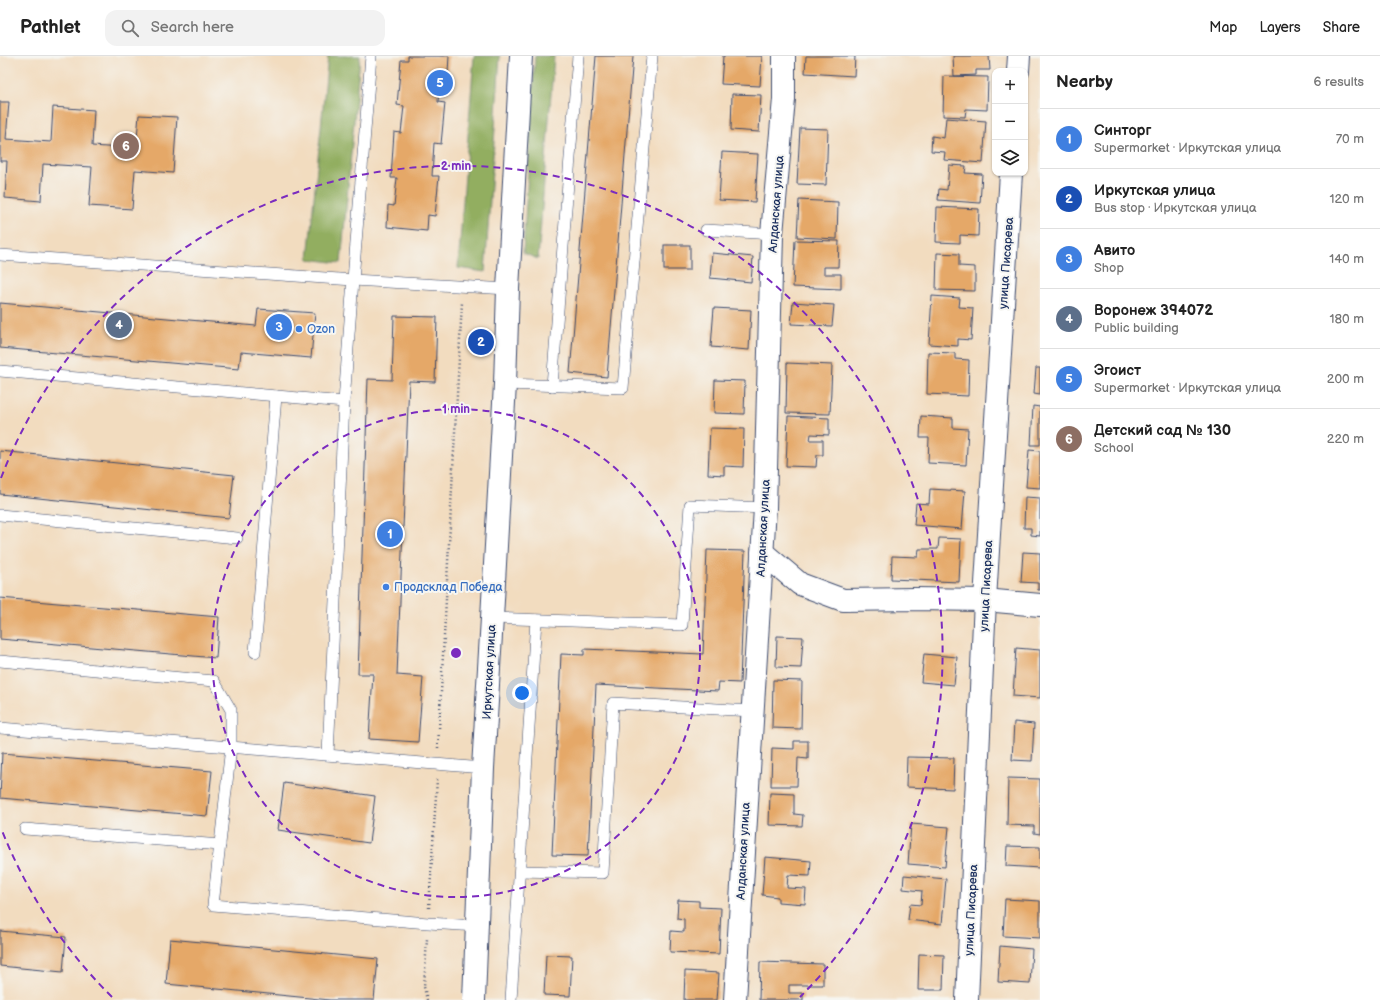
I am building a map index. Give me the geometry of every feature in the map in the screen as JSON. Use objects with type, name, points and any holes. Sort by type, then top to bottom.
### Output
[{"type":"street","name":"Иркутская улица","points":[[474,1000],[483,768],[505,384],[508,289],[521,56]]},
{"type":"street","name":"Алданская улица","points":[[735,1000],[765,508],[772,234],[784,99],[784,56]]},
{"type":"street","points":[[1018,68],[1019,56]]},
{"type":"street","name":"улица Писарева","points":[[967,1000],[985,600],[1011,176]]},
{"type":"street","points":[[762,552],[800,584],[843,600],[915,598],[985,600],[1040,605]]},
{"type":"lane","points":[[328,755],[344,402],[371,56]]},
{"type":"lane","points":[[552,386],[578,56]]},
{"type":"lane","points":[[505,384],[623,388],[652,56]]},
{"type":"lane","points":[[706,230],[772,234]]},
{"type":"lane","points":[[0,255],[353,280],[508,289]]},
{"type":"lane","points":[[0,371],[344,402]]},
{"type":"lane","points":[[255,652],[276,396]]},
{"type":"lane","points":[[492,618],[682,625],[690,505],[765,508]]},
{"type":"lane","points":[[0,515],[237,538]]},
{"type":"lane","points":[[511,1000],[536,620]]},
{"type":"lane","points":[[0,661],[214,681],[231,710],[231,747],[213,906],[477,926]]},
{"type":"lane","points":[[520,871],[603,873],[613,703],[752,711]]},
{"type":"lane","points":[[0,728],[483,768]]},
{"type":"lane","points":[[25,829],[220,845]]},
{"type":"path","points":[[427,1000],[424,987],[438,764],[463,286]]},
{"type":"green space","points":[[328,56],[360,56],[341,263],[308,259]]},
{"type":"green space","points":[[474,56],[500,56],[485,272],[458,268]]},
{"type":"green space","points":[[535,56],[554,56],[538,259],[523,253]]},
{"type":"building","points":[[408,56],[449,56],[448,72],[440,71],[438,102],[445,103],[441,144],[434,143],[432,176],[439,176],[435,216],[428,215],[427,231],[387,227],[388,205],[394,206],[397,178],[391,178],[394,132],[401,133],[404,106],[397,105],[401,60],[408,60]]},
{"type":"building","points":[[596,56],[633,56],[607,377],[570,373]]},
{"type":"building","points":[[723,56],[762,56],[760,86],[721,84]]},
{"type":"building","points":[[806,56],[855,56],[854,76],[805,73]]},
{"type":"building","points":[[953,56],[989,56],[990,70],[976,70],[976,75],[954,76]]},
{"type":"building","points":[[944,76],[988,77],[987,110],[966,109],[965,117],[943,116]]},
{"type":"building","points":[[732,94],[761,95],[759,132],[731,130]]},
{"type":"building","points":[[0,102],[9,102],[6,139],[51,142],[53,107],[94,110],[92,146],[136,149],[139,115],[177,117],[173,173],[135,170],[132,209],[89,206],[92,167],[43,164],[41,201],[5,198],[7,161],[0,161]]},
{"type":"building","points":[[946,118],[986,121],[983,163],[944,160],[945,152],[931,151],[932,136],[944,138]]},
{"type":"building","points":[[800,128],[828,129],[826,185],[797,184]]},
{"type":"building","points":[[722,152],[758,154],[755,202],[719,200]]},
{"type":"building","points":[[949,165],[966,166],[965,173],[982,174],[980,203],[938,200],[939,189],[947,190]]},
{"type":"building","points":[[799,200],[838,202],[837,239],[797,237]]},
{"type":"building","points":[[937,207],[979,209],[978,236],[960,235],[960,243],[936,242]]},
{"type":"building","points":[[795,240],[839,241],[838,267],[824,267],[824,274],[841,274],[841,289],[793,287]]},
{"type":"building","points":[[664,245],[690,245],[690,270],[664,270]]},
{"type":"building","points":[[712,253],[753,257],[751,282],[710,278]]},
{"type":"building","points":[[937,253],[959,254],[959,266],[975,267],[975,291],[936,290]]},
{"type":"building","points":[[932,296],[960,298],[959,307],[973,308],[971,340],[958,339],[958,346],[929,344]]},
{"type":"building","points":[[793,302],[834,305],[832,326],[791,324]]},
{"type":"building","points":[[0,303],[256,326],[258,309],[315,313],[311,358],[241,352],[239,369],[0,348]]},
{"type":"building","points":[[714,308],[751,310],[749,350],[711,347]]},
{"type":"building","points":[[394,316],[437,317],[435,382],[409,381],[397,675],[423,677],[418,742],[369,739],[373,674],[358,674],[368,379],[392,380]]},
{"type":"building","points":[[928,352],[955,353],[955,359],[969,360],[968,396],[927,394]]},
{"type":"building","points":[[787,363],[832,365],[830,414],[786,413]]},
{"type":"building","points":[[1036,368],[1040,368],[1040,395],[1034,394]]},
{"type":"building","points":[[715,380],[745,381],[744,414],[714,413]]},
{"type":"building","points":[[1033,406],[1040,407],[1040,445],[1031,445]]},
{"type":"building","points":[[788,416],[829,418],[829,435],[811,434],[810,440],[823,440],[823,455],[817,455],[816,467],[786,466]]},
{"type":"building","points":[[921,416],[953,418],[953,428],[968,429],[966,465],[928,463],[929,438],[920,438]]},
{"type":"building","points":[[710,428],[744,429],[743,467],[724,466],[724,475],[708,474]]},
{"type":"building","points":[[1029,450],[1040,451],[1040,488],[1026,487]]},
{"type":"building","points":[[0,451],[234,475],[229,518],[0,494]]},
{"type":"building","points":[[930,489],[965,491],[962,529],[914,525],[916,503],[929,504]]},
{"type":"building","points":[[1025,497],[1040,498],[1040,536],[1031,535],[1031,528],[1024,528]]},
{"type":"building","points":[[939,538],[961,539],[959,582],[891,579],[892,556],[918,557],[919,549],[938,549]]},
{"type":"building","points":[[707,550],[745,551],[740,683],[719,682],[718,691],[596,685],[588,856],[552,855],[561,654],[584,655],[584,649],[703,654]]},
{"type":"building","points":[[1023,552],[1040,553],[1040,590],[1038,590],[1038,583],[1021,582]]},
{"type":"building","points":[[0,598],[219,617],[216,658],[0,639]]},
{"type":"building","points":[[777,636],[803,637],[801,668],[776,667]]},
{"type":"building","points":[[1016,648],[1040,650],[1040,698],[1013,696]]},
{"type":"building","points":[[924,654],[957,657],[954,685],[921,682]]},
{"type":"building","points":[[773,680],[802,681],[801,729],[772,728]]},
{"type":"building","points":[[1014,722],[1034,724],[1032,761],[1012,760]]},
{"type":"building","points":[[794,741],[808,741],[808,759],[798,758],[797,786],[771,786],[772,748],[794,749]]},
{"type":"building","points":[[2,753],[212,771],[207,816],[0,798]]},
{"type":"building","points":[[907,757],[954,758],[953,789],[906,787]]},
{"type":"building","points":[[1008,778],[1040,779],[1040,834],[1034,833],[1034,826],[1007,825]]},
{"type":"building","points":[[284,783],[375,796],[369,843],[278,830]]},
{"type":"building","points":[[770,793],[794,794],[794,814],[803,815],[802,826],[769,825]]},
{"type":"building","points":[[911,824],[949,827],[945,867],[908,864]]},
{"type":"building","points":[[1007,846],[1040,847],[1040,868],[1006,866]]},
{"type":"building","points":[[765,857],[811,861],[810,876],[788,875],[787,888],[806,889],[805,904],[778,902],[778,897],[762,895]]},
{"type":"building","points":[[904,875],[946,879],[942,924],[908,920],[910,904],[921,905],[922,891],[903,889]]},
{"type":"building","points":[[1005,899],[1040,901],[1040,938],[1003,936]]},
{"type":"building","points":[[678,900],[699,901],[699,907],[721,908],[719,954],[670,952],[671,931],[684,932],[684,919],[677,918]]},
{"type":"building","points":[[0,931],[66,937],[63,972],[0,966]]},
{"type":"building","points":[[170,939],[378,959],[374,1000],[330,1000],[166,984]]},
{"type":"building","points":[[1000,946],[1032,949],[1030,984],[998,982]]},
{"type":"building","points":[[919,954],[944,955],[943,990],[918,990]]},
{"type":"building","points":[[546,955],[572,956],[570,996],[544,995]]},
{"type":"building","points":[[760,962],[823,964],[823,985],[789,985],[789,993],[803,993],[803,1000],[759,1000]]},
{"type":"building","points":[[685,971],[719,973],[717,1000],[684,1000]]},
{"type":"place","name":"Эгоист","points":[[440,83]]},
{"type":"place","name":"Детский сад № 130","points":[[126,146]]},
{"type":"place","name":"Воронеж 394072","points":[[119,325]]},
{"type":"place","name":"Авито","points":[[279,327]]},
{"type":"place","name":"Ozon","points":[[299,329]]},
{"type":"place","name":"Иркутская улица","points":[[481,342]]},
{"type":"place","name":"Синторг","points":[[390,534]]},
{"type":"place","name":"Продсклад Победа","points":[[386,587]]}]
